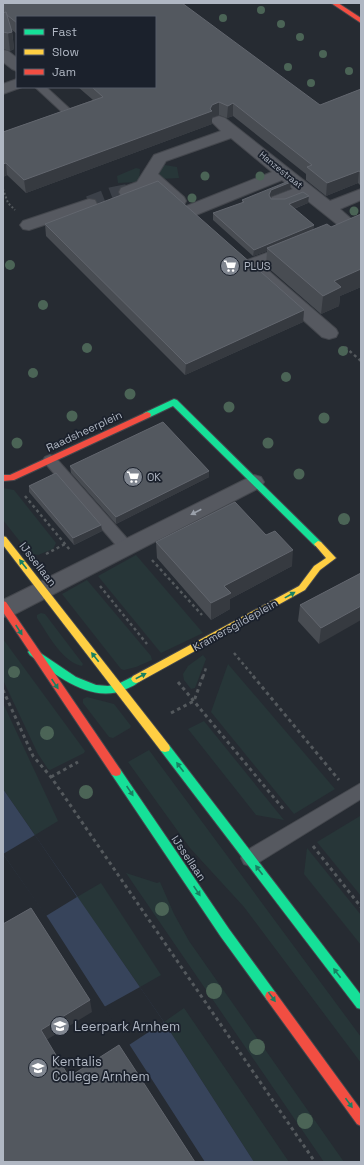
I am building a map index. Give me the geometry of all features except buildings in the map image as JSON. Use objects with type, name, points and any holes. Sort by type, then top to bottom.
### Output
[{"type":"main road","points":[[334,3],[360,19]]},
{"type":"main road","name":"Raadsheerplein","points":[[7,478],[50,460],[174,402]]},
{"type":"main road","name":"Kramersgildeplein","points":[[34,652],[60,672],[83,685],[104,690],[119,688],[302,588],[317,568],[332,558],[174,402]]},
{"type":"main road","name":"IJssellaan","points":[[3,539],[361,1004]]},
{"type":"main road","name":"IJssellaan","points":[[4,607],[225,933],[361,1120]]},
{"type":"street","points":[[3,54],[16,65]]},
{"type":"street","points":[[3,89],[16,84]]},
{"type":"street","name":"Hanzestraat","points":[[219,121],[328,208],[355,223]]},
{"type":"street","points":[[127,192],[143,185],[160,158],[233,132]]},
{"type":"street","points":[[149,175],[196,216],[284,173]]},
{"type":"street","points":[[278,201],[305,190]]},
{"type":"street","points":[[328,208],[361,194]]},
{"type":"street","points":[[30,225],[89,204]]},
{"type":"street","name":"Hanzestraat","points":[[328,234],[355,223]]},
{"type":"street","points":[[307,242],[246,260],[330,333]]},
{"type":"street","points":[[4,607],[43,590],[254,482]]},
{"type":"lane","points":[[41,88],[66,110]]},
{"type":"lane","points":[[50,460],[131,545]]},
{"type":"lane","points":[[250,858],[298,827],[356,793]]},
{"type":"path","points":[[3,205],[8,203]]},
{"type":"path","points":[[7,478],[86,568],[163,664],[298,827],[361,907]]},
{"type":"path","points":[[131,545],[219,634],[356,793]]},
{"type":"path","points":[[3,690],[33,756],[51,777],[315,1162]]},
{"type":"shaded area","points":[[165,165],[177,167],[179,178],[161,179],[158,176]]},
{"type":"shaded area","points":[[136,168],[140,169],[139,180],[137,182],[118,183],[117,176]]},
{"type":"shaded area","points":[[3,488],[14,490],[56,543],[53,549],[38,555],[29,553],[3,520]]},
{"type":"shaded area","points":[[136,555],[203,633],[161,653],[98,576]]},
{"type":"shaded area","points":[[87,580],[151,656],[152,660],[136,667],[124,670],[121,669],[62,594]]},
{"type":"shaded area","points":[[41,613],[45,614],[83,664],[82,666],[68,659],[56,646],[37,618],[37,615]]},
{"type":"shaded area","points":[[3,639],[85,751],[84,753],[50,770],[48,769],[38,754],[3,680]]},
{"type":"shaded area","points":[[203,655],[206,659],[195,688],[191,689],[184,680],[183,674],[188,666]]},
{"type":"shaded area","points":[[228,664],[335,789],[294,814],[211,712]]},
{"type":"shaded area","points":[[87,697],[114,704],[131,726],[130,728],[113,738],[109,737],[83,703],[83,699]]},
{"type":"shaded area","points":[[3,703],[58,821],[35,835],[3,789]]},
{"type":"shaded area","points":[[204,721],[284,820],[256,815],[188,729]]},
{"type":"shaded area","points":[[149,750],[361,1037],[361,1063],[244,907],[190,848],[128,762]]},
{"type":"shaded area","points":[[360,816],[361,817],[361,896],[317,842]]},
{"type":"shaded area","points":[[307,848],[361,915],[361,945],[304,874]]},
{"type":"shaded area","points":[[126,873],[157,883],[160,882],[174,914],[189,941],[344,1162],[324,1162]]},
{"type":"shaded area","points":[[101,883],[161,975],[140,987],[77,897]]},
{"type":"shaded area","points":[[184,1008],[289,1162],[254,1162],[164,1022]]},
{"type":"water","points":[[3,789],[164,1022],[254,1162],[205,1162],[48,918],[3,854]]},
{"type":"pier","points":[[35,835],[77,897],[46,916],[3,854]]},
{"type":"pier","points":[[140,987],[164,1022],[129,1045],[104,1007]]},
{"type":"tunnel","points":[[89,204],[112,195],[127,192]]},
{"type":"traffic: fast","points":[[147,415],[174,402],[318,544]]},
{"type":"traffic: fast","points":[[33,652],[73,680],[96,689],[108,690],[119,688],[136,679]]},
{"type":"traffic: fast","points":[[165,748],[361,1004]]},
{"type":"traffic: fast","points":[[116,772],[225,933],[271,996]]},
{"type":"traffic: slow","points":[[3,539],[165,748]]},
{"type":"traffic: slow","points":[[136,679],[302,588],[317,568],[332,558],[318,544]]},
{"type":"traffic: jam","points":[[334,3],[361,21]]},
{"type":"traffic: jam","points":[[3,478],[11,478],[147,415]]},
{"type":"traffic: jam","points":[[3,605],[116,772]]},
{"type":"traffic: jam","points":[[271,996],[361,1120]]},
{"type":"place","name":"PLUS","points":[[230,266]]},
{"type":"place","name":"OK","points":[[133,477]]},
{"type":"place","name":"Leerpark Arnhem","points":[[60,1026]]},
{"type":"place","name":"Kentalis College Arnhem","points":[[38,1068]]}]
